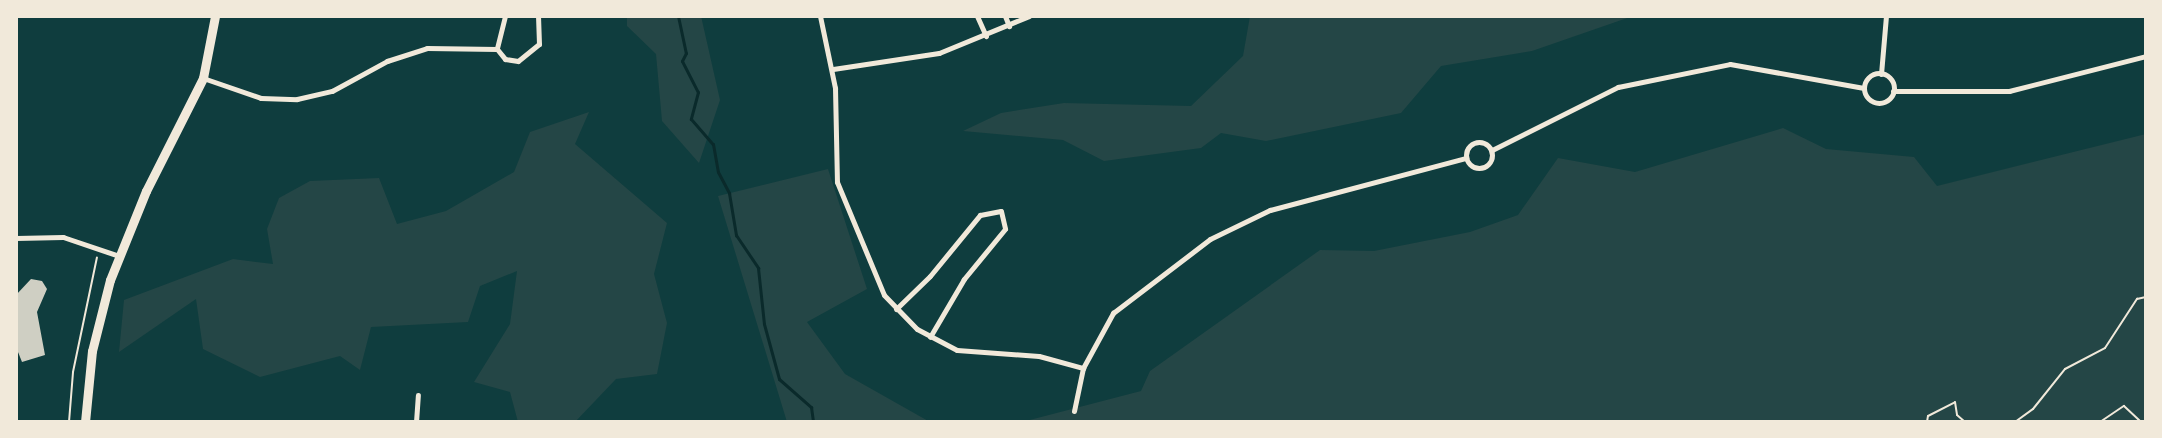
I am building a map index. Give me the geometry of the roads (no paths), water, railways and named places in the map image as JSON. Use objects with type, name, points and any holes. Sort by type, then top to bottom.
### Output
[{"type":"main road","points":[[85,422],[92,352],[119,256],[203,78],[215,16]]},
{"type":"street","points":[[497,49],[505,16]]},
{"type":"street","points":[[497,49],[505,59],[528,58],[539,44],[538,16]]},
{"type":"street","points":[[820,16],[832,69],[838,182],[875,283],[896,309],[930,337],[975,354],[1039,356],[1083,368]]},
{"type":"street","points":[[977,16],[986,36]]},
{"type":"street","points":[[1005,16],[1009,26]]},
{"type":"street","points":[[832,69],[939,53],[986,36],[1029,16]]},
{"type":"street","points":[[1881,74],[1886,16]]},
{"type":"street","points":[[203,78],[261,98],[297,99],[332,91],[387,61],[427,48],[497,49]]},
{"type":"street","points":[[1893,91],[2009,91],[2146,56]]},
{"type":"street","points":[[1492,150],[1476,141],[1467,148],[1466,158],[1474,167],[1484,167],[1492,150],[1618,87],[1730,64],[1864,88],[1875,102],[1885,102],[1893,91]]},
{"type":"street","points":[[1864,88],[1871,76],[1881,74],[1889,78],[1893,91]]},
{"type":"street","points":[[1074,411],[1083,368],[1094,342],[1124,303],[1231,226],[1290,203],[1466,158]]},
{"type":"street","points":[[896,309],[930,276],[980,215],[1001,211],[1004,229],[964,279],[930,337]]},
{"type":"street","points":[[16,238],[63,238],[119,256]]},
{"type":"street","points":[[416,422],[418,394]]},
{"type":"waterway","points":[[678,16],[686,53],[682,61],[698,92],[691,119],[713,144],[718,172],[729,193],[736,235],[758,268],[764,324],[779,379],[811,407],[813,422]]}]
